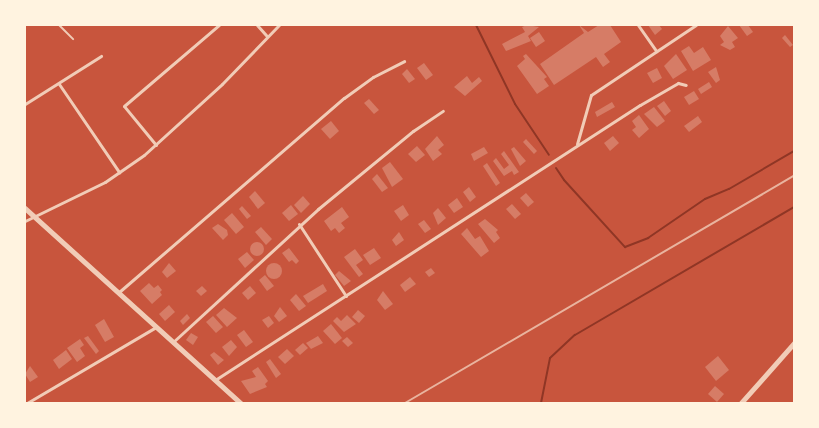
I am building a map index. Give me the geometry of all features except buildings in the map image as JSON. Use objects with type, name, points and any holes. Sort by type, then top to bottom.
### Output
[{"type":"street","points":[[156,144],[124,106],[218,25]]},
{"type":"street","points":[[257,25],[268,36]]},
{"type":"street","points":[[25,221],[119,172],[156,144],[222,84],[279,25]]},
{"type":"street","points":[[638,25],[656,52]]},
{"type":"street","points":[[577,144],[584,111],[591,95],[696,25]]},
{"type":"street","points":[[25,104],[101,56]]},
{"type":"street","points":[[119,292],[344,98],[373,77],[404,61]]},
{"type":"street","points":[[215,380],[577,144],[670,87],[678,83],[686,85]]},
{"type":"street","points":[[59,84],[119,172]]},
{"type":"street","points":[[173,342],[299,224],[413,131],[443,110]]},
{"type":"street","points":[[25,208],[241,403]]},
{"type":"street","points":[[299,224],[346,296]]},
{"type":"street","points":[[27,403],[156,327]]},
{"type":"street","points":[[741,403],[794,343]]},
{"type":"lane","points":[[59,25],[73,39]]},
{"type":"waterway","points":[[476,25],[515,104],[549,155]]},
{"type":"waterway","points":[[556,168],[564,180],[625,247],[648,238],[705,199],[729,189],[794,151]]},
{"type":"waterway","points":[[541,403],[550,358],[575,335],[794,207]]},
{"type":"railway","points":[[405,403],[794,176]]}]
